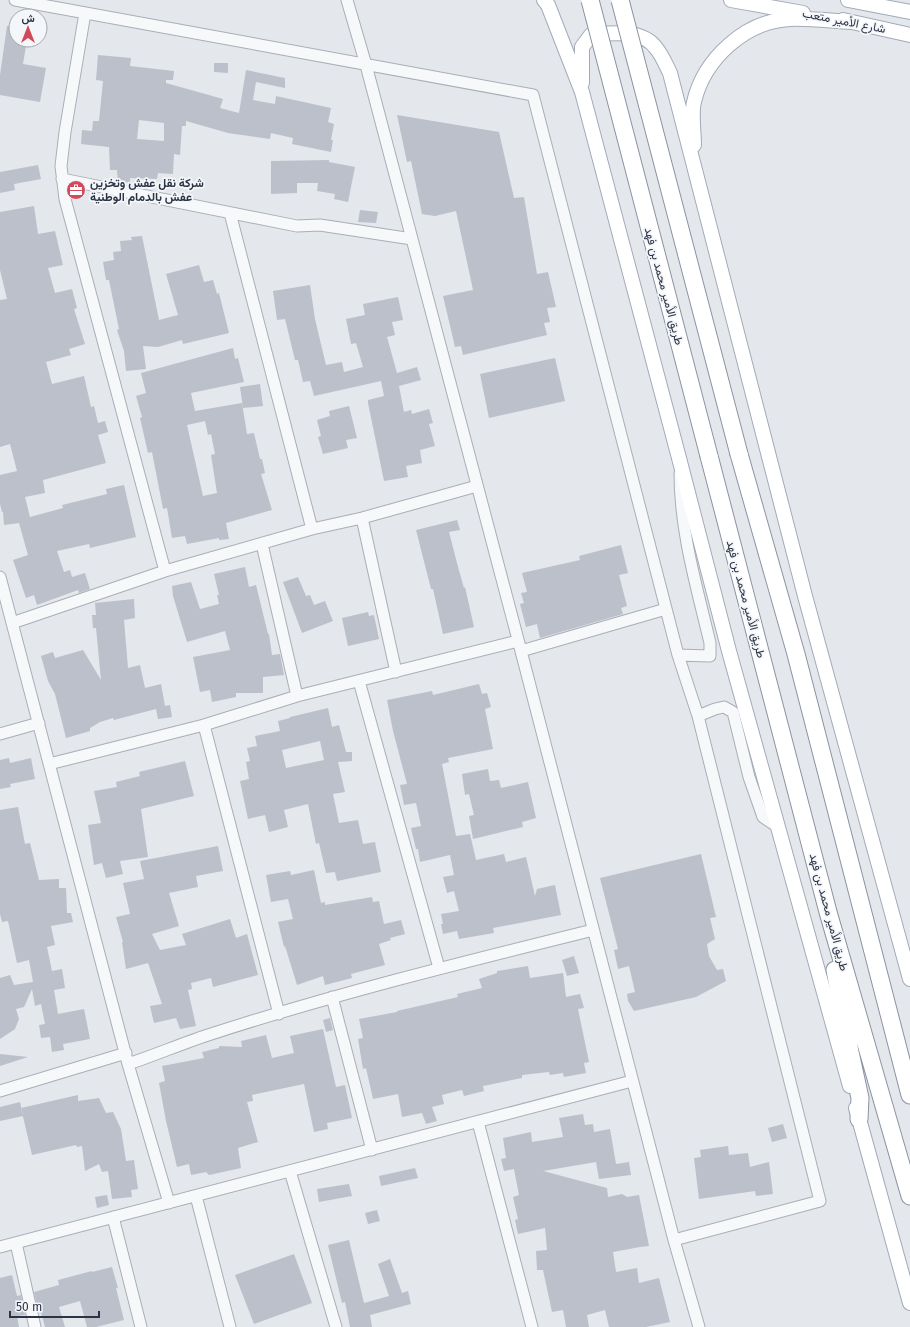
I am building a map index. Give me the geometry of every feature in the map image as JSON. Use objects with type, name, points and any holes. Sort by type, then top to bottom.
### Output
[{"type":"highway","name":"طريق الأمير محمد بن فهد","points":[[590,0],[828,912],[910,1196]]},
{"type":"highway","points":[[620,0],[739,454],[796,654],[910,1095]]},
{"type":"highway","points":[[837,944],[835,972],[860,1098],[859,1119]]},
{"type":"main road","points":[[544,0],[548,5],[582,92],[729,651],[910,1303]]},
{"type":"main road","name":"شارع الأمير متعب","points":[[731,0],[851,22],[910,35]]},
{"type":"main road","name":"شارع الأمير متعب","points":[[848,0],[910,12]]},
{"type":"main road","points":[[694,167],[693,103],[700,83],[710,66],[734,41],[751,29],[770,22],[790,19],[851,22]]},
{"type":"main road","points":[[582,92],[582,47],[591,35],[616,33],[644,37],[656,47],[670,73],[805,596],[910,979]]},
{"type":"street","points":[[15,0],[533,95],[678,655],[698,716],[820,1201],[674,1240]]},
{"type":"street","points":[[347,0],[366,65],[520,646],[674,1240],[699,1327]]},
{"type":"street","points":[[85,13],[65,132],[61,166],[62,179],[65,199],[75,240],[165,571]]},
{"type":"street","points":[[62,179],[297,226],[320,226],[412,239]]},
{"type":"street","points":[[230,213],[312,529]]},
{"type":"street","points":[[678,655],[710,656],[710,643],[688,548],[680,494],[679,458]]},
{"type":"street","points":[[12,623],[165,571],[312,529],[362,518],[477,486]]},
{"type":"street","points":[[362,518],[396,672]]},
{"type":"street","points":[[262,544],[297,696]]},
{"type":"street","points":[[0,577],[128,1064],[169,1203]]},
{"type":"street","points":[[49,764],[204,725],[297,696],[396,672],[520,646],[666,609]]},
{"type":"street","points":[[359,681],[439,968]]},
{"type":"street","points":[[698,716],[724,707],[733,712],[749,777],[763,817],[778,827]]},
{"type":"street","points":[[0,734],[39,723]]},
{"type":"street","points":[[204,725],[279,1014]]},
{"type":"street","points":[[128,1064],[207,1036],[332,997],[439,968],[593,930]]},
{"type":"street","points":[[332,997],[372,1150]]},
{"type":"street","points":[[0,1091],[126,1053]]},
{"type":"street","points":[[0,1247],[632,1081]]},
{"type":"street","points":[[478,1122],[532,1327]]},
{"type":"street","points":[[290,1171],[336,1327]]},
{"type":"street","points":[[196,1196],[230,1327]]},
{"type":"street","points":[[113,1217],[141,1327]]},
{"type":"street","points":[[16,1243],[35,1327]]},
{"type":"building","points":[[8,26],[8,48],[26,48],[23,64],[46,68],[40,102],[0,95],[0,75]]},
{"type":"building","points":[[98,55],[131,58],[130,66],[174,71],[173,80],[166,80],[166,83],[223,99],[220,108],[239,113],[246,70],[285,78],[285,88],[256,82],[253,100],[275,104],[276,96],[331,108],[328,122],[334,124],[331,140],[333,140],[331,152],[292,144],[293,138],[271,133],[270,139],[228,133],[186,121],[186,126],[182,126],[180,155],[174,154],[173,174],[158,173],[157,179],[130,178],[130,182],[118,183],[117,170],[110,170],[109,147],[81,144],[82,130],[92,131],[93,121],[99,121],[103,81],[96,80]],"holes":[[[139,120],[164,123],[164,141],[137,139]]]},
{"type":"building","points":[[214,63],[228,63],[228,73],[214,72]]},
{"type":"building","points":[[397,115],[499,132],[514,198],[524,197],[537,274],[548,272],[556,307],[547,308],[550,322],[544,323],[547,335],[463,355],[461,346],[455,347],[443,296],[473,290],[456,211],[435,216],[422,214],[411,161],[407,162]]},
{"type":"building","points":[[329,160],[329,162],[355,167],[348,202],[334,199],[335,194],[317,191],[318,183],[297,183],[297,193],[271,194],[271,161]]},
{"type":"building","points":[[38,165],[41,179],[14,184],[15,190],[0,193],[0,172]]},
{"type":"building","points":[[34,206],[38,234],[55,231],[63,265],[48,268],[55,293],[72,289],[77,308],[74,309],[85,344],[69,349],[71,355],[46,362],[52,384],[84,376],[91,407],[94,406],[98,423],[105,421],[108,432],[98,435],[106,463],[43,480],[45,493],[25,497],[30,517],[63,508],[62,505],[107,494],[106,489],[124,485],[136,537],[90,548],[89,544],[57,551],[64,572],[70,570],[72,577],[85,573],[90,589],[79,593],[78,590],[37,605],[34,595],[26,598],[13,560],[28,555],[19,523],[4,525],[3,512],[0,504],[0,475],[17,471],[10,444],[0,447],[0,300],[7,299],[0,270],[0,212]]},
{"type":"building","points":[[360,210],[378,212],[376,223],[358,222]]},
{"type":"building","points":[[142,236],[159,320],[178,315],[166,274],[199,265],[204,282],[213,280],[217,294],[219,293],[229,333],[183,344],[182,340],[158,347],[143,346],[146,369],[126,371],[124,351],[117,330],[119,329],[109,280],[106,280],[103,262],[114,260],[113,252],[121,251],[120,241],[132,240],[131,237]]},
{"type":"building","points":[[310,285],[315,319],[326,365],[342,362],[344,372],[363,367],[356,343],[351,344],[346,319],[365,315],[363,304],[398,297],[403,320],[392,322],[395,335],[387,337],[397,373],[417,367],[421,380],[399,386],[404,412],[411,410],[412,414],[429,409],[433,423],[429,424],[435,446],[420,450],[422,463],[406,466],[408,477],[384,481],[368,403],[368,400],[384,396],[381,381],[314,396],[310,381],[303,382],[298,360],[295,360],[285,319],[277,320],[273,291]]},
{"type":"building","points":[[233,348],[235,359],[238,358],[244,382],[191,393],[195,411],[242,403],[247,434],[254,433],[260,459],[262,459],[265,473],[261,474],[272,510],[226,523],[229,539],[219,540],[219,538],[187,544],[185,536],[172,538],[167,508],[163,509],[152,452],[148,453],[140,418],[142,417],[136,396],[146,393],[141,373]],"holes":[[[205,421],[208,435],[211,434],[215,454],[211,455],[217,493],[203,496],[187,425]]]},
{"type":"building","points":[[555,358],[565,401],[489,418],[480,374]]},
{"type":"building","points":[[260,384],[263,406],[243,408],[240,387]]},
{"type":"building","points":[[349,406],[357,438],[346,440],[348,448],[323,454],[318,437],[321,436],[317,420],[330,416],[329,411]]},
{"type":"building","points":[[457,520],[460,530],[449,532],[464,588],[465,587],[474,627],[443,634],[433,589],[431,589],[416,530]]},
{"type":"building","points":[[621,545],[628,573],[619,575],[627,606],[621,608],[623,614],[540,638],[537,624],[526,627],[520,604],[524,603],[521,593],[527,592],[522,573],[580,560],[579,556]]},
{"type":"building","points":[[245,567],[249,587],[256,585],[269,634],[272,655],[280,654],[284,675],[263,677],[263,693],[236,693],[236,697],[212,702],[210,690],[200,692],[193,657],[230,650],[225,631],[187,642],[173,596],[172,586],[191,582],[200,609],[219,604],[217,595],[219,595],[214,574]]},
{"type":"building","points":[[298,577],[306,596],[310,595],[314,605],[325,601],[333,621],[302,633],[283,582]]},
{"type":"building","points":[[134,599],[135,618],[124,620],[128,668],[140,665],[145,688],[161,684],[165,706],[170,705],[172,717],[158,719],[156,709],[114,720],[113,718],[100,722],[90,728],[90,731],[66,738],[55,694],[48,681],[41,656],[53,652],[55,658],[83,650],[101,680],[96,628],[93,628],[92,615],[96,615],[95,603]]},
{"type":"building","points":[[368,612],[369,616],[374,615],[379,639],[348,646],[342,618]]},
{"type":"building","points":[[479,684],[482,694],[487,693],[491,707],[485,709],[493,749],[448,758],[449,762],[442,764],[456,836],[470,834],[476,860],[504,854],[506,862],[526,857],[535,896],[537,889],[555,885],[561,915],[493,928],[494,933],[459,939],[457,931],[443,934],[441,924],[443,924],[441,914],[459,911],[454,891],[447,893],[443,877],[454,875],[450,855],[420,862],[418,849],[416,849],[411,828],[421,826],[416,803],[404,805],[400,785],[407,784],[393,731],[387,700],[432,691],[433,695]]},
{"type":"building","points":[[328,708],[332,727],[339,725],[346,752],[352,752],[352,761],[338,762],[345,792],[333,794],[339,823],[358,820],[363,844],[375,842],[381,872],[337,881],[335,872],[326,873],[319,843],[316,844],[308,804],[284,810],[288,827],[269,832],[265,815],[248,819],[240,781],[249,779],[246,762],[250,761],[247,748],[257,746],[255,736],[280,731],[278,721]],"holes":[[[320,741],[324,760],[286,768],[282,750]]]},
{"type":"building","points":[[9,758],[10,763],[31,758],[35,779],[10,784],[11,787],[0,789],[0,760]]},
{"type":"building","points":[[185,761],[194,796],[141,809],[148,857],[120,861],[123,874],[106,878],[102,863],[94,865],[88,825],[101,823],[94,791],[117,787],[116,782],[140,776],[139,772]]},
{"type":"building","points":[[488,769],[490,781],[499,780],[501,788],[528,782],[536,818],[522,822],[523,827],[473,839],[469,816],[474,815],[469,794],[465,795],[462,774]]},
{"type":"building","points":[[18,807],[25,844],[30,843],[39,880],[59,879],[59,888],[66,888],[67,913],[71,913],[73,922],[51,926],[55,945],[47,947],[52,971],[62,969],[65,988],[54,990],[58,1014],[84,1009],[90,1039],[63,1044],[64,1050],[52,1052],[50,1037],[41,1038],[39,1025],[45,1024],[41,1004],[35,1006],[32,989],[24,1007],[16,1009],[19,1019],[15,1029],[0,1039],[0,978],[10,975],[14,985],[33,982],[29,960],[17,963],[8,921],[2,922],[0,914],[0,810]]},
{"type":"building","points":[[218,846],[223,871],[196,876],[198,887],[169,893],[179,926],[152,934],[160,950],[186,945],[182,934],[230,919],[236,938],[247,934],[258,975],[213,987],[211,978],[191,983],[192,989],[188,990],[196,1026],[180,1029],[176,1018],[154,1023],[150,1006],[162,1004],[148,963],[126,969],[123,942],[116,917],[130,914],[123,883],[144,879],[140,861]]},
{"type":"building","points":[[701,854],[716,917],[710,918],[715,939],[707,944],[709,956],[717,970],[723,969],[726,981],[696,997],[634,1011],[628,1001],[627,994],[635,992],[629,966],[618,969],[614,950],[618,949],[600,878]]},
{"type":"building","points":[[314,870],[321,903],[325,902],[325,905],[372,897],[373,902],[379,901],[384,924],[401,920],[405,934],[390,938],[391,940],[379,944],[385,965],[351,974],[352,978],[325,985],[323,976],[297,985],[285,946],[284,947],[278,922],[293,919],[288,899],[271,902],[266,875],[290,871],[291,875]]},
{"type":"building","points":[[574,956],[579,973],[567,976],[562,960]]},
{"type":"building","points":[[528,966],[530,978],[563,973],[566,997],[580,994],[584,1008],[578,1009],[589,1062],[584,1063],[586,1073],[564,1077],[563,1073],[550,1075],[549,1072],[522,1075],[522,1078],[483,1086],[484,1091],[464,1096],[462,1090],[442,1095],[444,1104],[432,1107],[437,1121],[426,1124],[422,1113],[402,1117],[398,1094],[373,1099],[366,1068],[363,1069],[358,1039],[363,1038],[359,1019],[397,1012],[458,997],[457,994],[482,988],[479,979],[497,973],[497,971]]},
{"type":"building","points":[[330,1018],[333,1030],[326,1032],[323,1020]]},
{"type":"building","points":[[323,1029],[336,1087],[345,1085],[352,1118],[327,1123],[328,1129],[314,1132],[304,1084],[252,1095],[253,1101],[247,1102],[258,1142],[238,1148],[241,1168],[209,1175],[206,1172],[191,1175],[189,1164],[177,1167],[159,1083],[165,1081],[162,1066],[204,1058],[202,1052],[219,1048],[219,1046],[242,1047],[241,1041],[266,1035],[272,1058],[294,1053],[290,1036]]},
{"type":"building","points":[[0,1054],[28,1057],[0,1066]]},
{"type":"building","points":[[78,1095],[78,1101],[99,1098],[106,1113],[113,1112],[121,1129],[126,1161],[134,1160],[138,1189],[131,1190],[132,1197],[112,1199],[108,1171],[102,1172],[99,1164],[85,1171],[82,1146],[77,1147],[76,1145],[32,1155],[21,1108]]},
{"type":"building","points":[[20,1102],[23,1116],[0,1121],[0,1107]]},
{"type":"building","points":[[583,1114],[585,1125],[593,1124],[594,1132],[610,1129],[616,1164],[629,1162],[631,1175],[599,1179],[596,1162],[543,1171],[607,1188],[608,1197],[622,1194],[627,1197],[639,1195],[649,1246],[613,1252],[616,1272],[637,1268],[639,1283],[659,1278],[670,1322],[646,1327],[609,1327],[605,1310],[587,1315],[589,1327],[566,1327],[563,1310],[552,1312],[543,1270],[537,1270],[536,1251],[547,1250],[545,1228],[518,1234],[515,1220],[518,1219],[513,1197],[519,1195],[514,1169],[504,1171],[501,1159],[506,1158],[503,1138],[531,1132],[532,1142],[563,1137],[559,1118]]},
{"type":"building","points":[[783,1124],[787,1138],[772,1142],[768,1128]]},
{"type":"building","points":[[728,1146],[729,1155],[748,1153],[750,1167],[769,1162],[773,1194],[756,1196],[755,1191],[699,1199],[694,1158],[701,1157],[700,1150]]},
{"type":"building","points":[[415,1168],[418,1178],[381,1186],[379,1176]]},
{"type":"building","points":[[349,1184],[352,1196],[319,1202],[317,1189]]},
{"type":"building","points":[[107,1195],[109,1205],[97,1208],[95,1197]]},
{"type":"building","points":[[377,1210],[380,1221],[368,1224],[365,1213]]},
{"type":"building","points":[[349,1240],[364,1303],[389,1296],[378,1264],[390,1259],[402,1293],[408,1291],[411,1304],[370,1315],[372,1327],[350,1327],[345,1302],[342,1303],[328,1245]]},
{"type":"building","points":[[294,1254],[312,1303],[254,1324],[235,1275]]},
{"type":"building","points":[[112,1267],[118,1288],[116,1288],[124,1320],[96,1327],[87,1327],[80,1301],[59,1307],[65,1327],[45,1327],[41,1312],[39,1313],[34,1292],[59,1285],[58,1280]]},
{"type":"building","points":[[12,1275],[17,1296],[21,1295],[25,1315],[17,1316],[19,1327],[0,1327],[0,1278]]},
{"type":"place","name":"شركة نقل عفش وتخزين عفش بالدمام الوطنية","points":[[76,190]]}]
